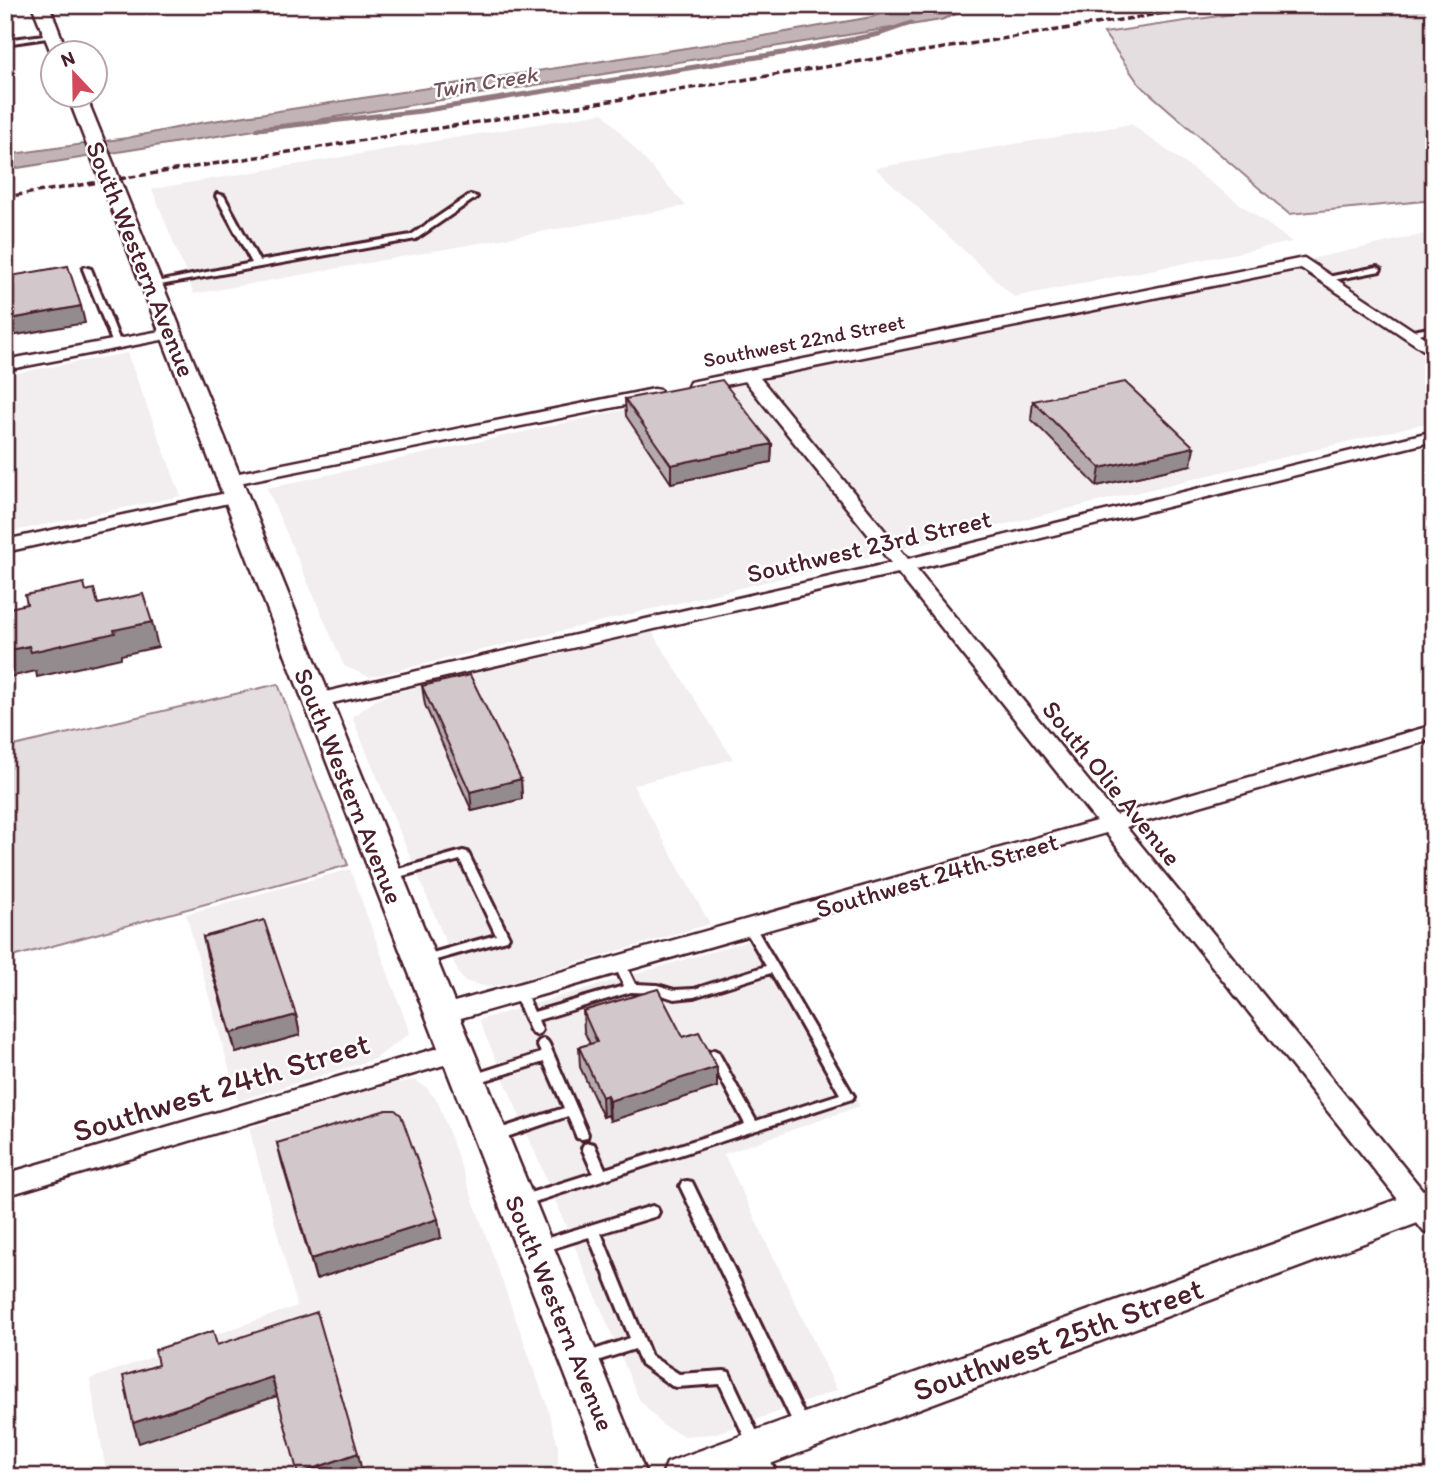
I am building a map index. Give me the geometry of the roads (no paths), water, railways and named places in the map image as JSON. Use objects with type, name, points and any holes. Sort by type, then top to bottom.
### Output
[{"type":"main road","points":[[40,5],[54,38]]},
{"type":"main road","name":"South Western Avenue","points":[[81,108],[315,701],[626,1477]]},
{"type":"main road","name":"Southwest 25th Street","points":[[682,1477],[764,1463],[804,1432],[1429,1211]]},
{"type":"street","name":"Southwest 22nd Street","points":[[5,546],[233,488],[749,375],[1304,263],[1328,279]]},
{"type":"street","points":[[1328,279],[1434,352]]},
{"type":"street","points":[[5,365],[171,334]]},
{"type":"street","name":"South Olie Avenue","points":[[749,375],[1110,826],[1429,1211]]},
{"type":"street","name":"Southwest 23rd Street","points":[[315,701],[903,566],[1434,436]]},
{"type":"street","name":"Southwest 24th Street","points":[[440,1015],[1434,733]]},
{"type":"street","name":"Southwest 24th Street","points":[[5,1185],[461,1067]]},
{"type":"lane","points":[[5,43],[38,44]]},
{"type":"lane","points":[[220,196],[257,264]]},
{"type":"lane","points":[[152,285],[414,237],[473,197]]},
{"type":"lane","points":[[87,268],[117,344]]},
{"type":"lane","points":[[1328,279],[1377,269]]},
{"type":"lane","points":[[1408,334],[1434,328]]},
{"type":"lane","points":[[385,876],[463,855],[503,937],[419,961]]},
{"type":"lane","points":[[516,1203],[848,1096],[750,928]]},
{"type":"lane","points":[[620,964],[631,988]]},
{"type":"lane","points":[[531,1017],[631,988],[657,989],[674,995],[694,993],[774,968]]},
{"type":"lane","points":[[520,993],[536,1030]]},
{"type":"lane","points":[[461,1067],[545,1050],[582,1134]]},
{"type":"lane","points":[[714,1055],[753,1127]]},
{"type":"lane","points":[[490,1138],[572,1110]]},
{"type":"lane","points":[[589,1148],[601,1176]]},
{"type":"lane","points":[[687,1186],[804,1432]]},
{"type":"lane","points":[[535,1248],[652,1212]]},
{"type":"lane","points":[[593,1230],[646,1360],[677,1381],[724,1377],[764,1463]]},
{"type":"lane","points":[[579,1361],[638,1342]]},
{"type":"water","points":[[906,5],[980,5],[941,20],[5,170],[5,155],[127,138],[200,123],[757,37],[872,17]]},
{"type":"waterway","name":"Twin Creek","points":[[258,129],[421,111],[801,50],[879,34],[911,23]]},
{"type":"railway","points":[[5,197],[1215,5]]}]
